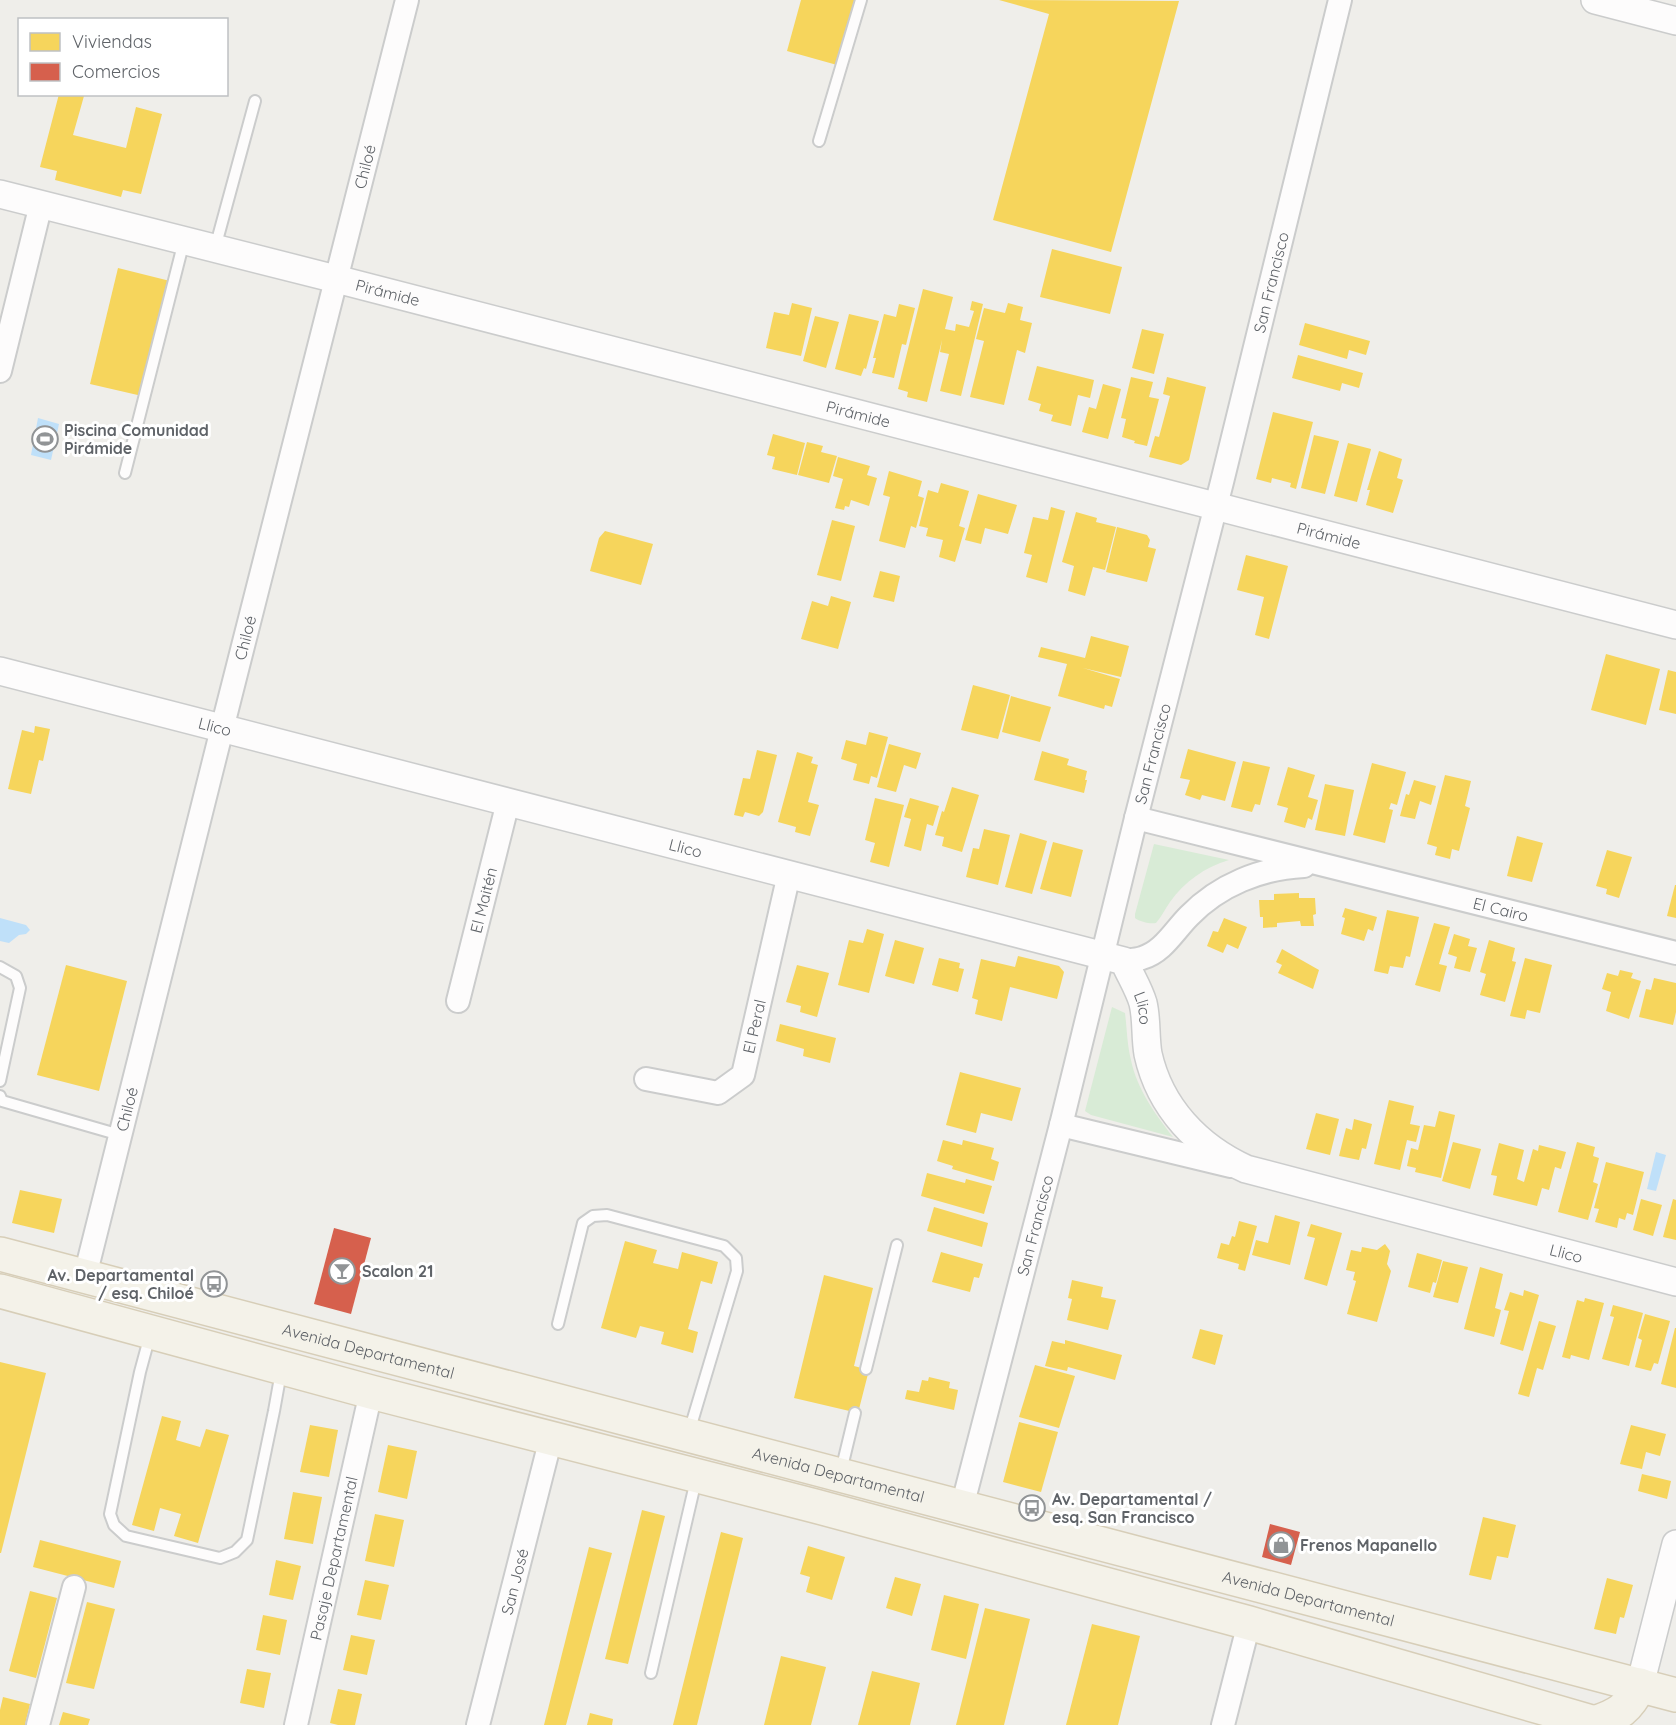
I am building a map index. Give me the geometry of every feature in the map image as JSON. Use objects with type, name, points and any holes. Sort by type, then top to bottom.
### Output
[{"type":"main road","name":"Avenida Departamental","points":[[0,1254],[1676,1695]]},
{"type":"main road","points":[[0,1291],[371,1392],[697,1475],[1249,1623],[1587,1723],[1612,1718],[1633,1699],[1640,1685]]},
{"type":"street","name":"Chiloé","points":[[85,1276],[407,0]]},
{"type":"street","name":"San Francisco","points":[[962,1507],[1061,1125],[1113,958],[1136,818],[1216,505],[1340,0]]},
{"type":"street","points":[[1595,0],[1676,21]]},
{"type":"street","name":"Pirámide","points":[[0,194],[1676,625]]},
{"type":"street","points":[[0,371],[41,204]]},
{"type":"street","name":"Llico","points":[[0,671],[1113,958],[1143,1005],[1149,1056],[1168,1104],[1189,1131],[1202,1143],[1246,1169]]},
{"type":"street","name":"El Maitén","points":[[458,1001],[508,802]]},
{"type":"street","name":"El Cairo","points":[[1136,818],[1676,953]]},
{"type":"street","name":"El Cairo","points":[[1113,958],[1144,958],[1162,947],[1201,904],[1244,878],[1276,868],[1327,866]]},
{"type":"street","name":"El Peral","points":[[646,1079],[718,1093],[743,1076],[789,874]]},
{"type":"street","name":"Llico","points":[[1061,1125],[1246,1169],[1676,1282]]},
{"type":"street","name":"Pasaje Departamental","points":[[296,1725],[371,1392]]},
{"type":"street","name":"San José","points":[[478,1725],[551,1438]]},
{"type":"street","points":[[1640,1685],[1676,1544]]},
{"type":"street","points":[[38,1725],[74,1587]]},
{"type":"street","points":[[1223,1725],[1249,1623]]},
{"type":"lane","points":[[819,141],[861,0]]},
{"type":"lane","points":[[214,248],[255,101]]},
{"type":"lane","points":[[125,473],[184,241]]},
{"type":"lane","points":[[0,967],[16,976],[20,988],[0,1081]]},
{"type":"lane","points":[[0,1096],[3,1101],[120,1135]]},
{"type":"lane","points":[[558,1324],[583,1223],[593,1216],[607,1215],[724,1246],[736,1258],[737,1271],[688,1435]]},
{"type":"lane","points":[[866,1369],[897,1245]]},
{"type":"lane","points":[[151,1332],[140,1372],[110,1514],[114,1525],[126,1536],[220,1558],[235,1552],[247,1539],[282,1367]]},
{"type":"lane","points":[[840,1475],[855,1413]]},
{"type":"lane","points":[[651,1673],[697,1475]]},
{"type":"green space","points":[[1154,844],[1229,860],[1203,871],[1188,882],[1156,923],[1151,923],[1142,922],[1135,918],[1135,914]]},
{"type":"green space","points":[[1112,1007],[1125,1013],[1134,1071],[1153,1110],[1173,1137],[1091,1115],[1085,1111]]},
{"type":"water","name":"Piscina Comunidad Pirámide","points":[[38,418],[59,424],[51,460],[31,455]]},
{"type":"water","points":[[0,918],[26,925],[30,930],[9,943],[0,941]]},
{"type":"water","points":[[1656,1152],[1666,1155],[1656,1191],[1647,1189]]},
{"type":"building: Viviendas","points":[[801,0],[855,0],[837,65],[787,51]]},
{"type":"building: Viviendas","points":[[999,0],[1179,1],[1111,252],[993,220],[1049,14]]},
{"type":"building: Viviendas","points":[[58,96],[84,96],[73,135],[126,148],[136,107],[162,114],[141,194],[123,190],[121,197],[55,180],[57,171],[40,167]]},
{"type":"building: Viviendas","points":[[1052,249],[1122,267],[1110,314],[1040,297]]},
{"type":"building: Viviendas","points":[[118,268],[170,281],[142,396],[90,384]]},
{"type":"building: Viviendas","points":[[923,289],[953,297],[945,329],[955,331],[956,324],[969,327],[974,311],[970,310],[972,301],[983,304],[961,396],[940,391],[949,354],[940,352],[942,340],[927,402],[907,397],[908,392],[898,389]]},
{"type":"building: Viviendas","points":[[792,303],[812,308],[801,356],[766,348],[774,312],[789,315]]},
{"type":"building: Viviendas","points":[[1008,303],[1023,307],[1020,320],[1032,323],[1025,353],[1017,350],[1004,405],[970,397],[984,341],[976,339],[984,308],[1005,313]]},
{"type":"building: Viviendas","points":[[899,304],[915,308],[906,345],[902,344],[894,378],[872,373],[876,358],[873,358],[884,314],[896,317]]},
{"type":"building: Viviendas","points":[[849,314],[879,321],[866,369],[864,368],[861,376],[835,369]]},
{"type":"building: Viviendas","points":[[815,316],[839,322],[826,368],[803,361]]},
{"type":"building: Viviendas","points":[[1305,323],[1370,341],[1366,355],[1349,350],[1347,359],[1299,345]]},
{"type":"building: Viviendas","points":[[1142,329],[1164,334],[1154,374],[1132,368]]},
{"type":"building: Viviendas","points":[[1298,355],[1363,373],[1359,388],[1342,383],[1340,391],[1292,378]]},
{"type":"building: Viviendas","points":[[1037,366],[1094,380],[1090,398],[1078,395],[1071,426],[1051,421],[1053,415],[1039,411],[1041,404],[1028,400]]},
{"type":"building: Viviendas","points":[[1131,377],[1153,382],[1149,397],[1159,399],[1147,446],[1122,437],[1126,419],[1121,418]]},
{"type":"building: Viviendas","points":[[1167,377],[1206,387],[1189,460],[1181,465],[1149,457],[1155,436],[1159,437],[1170,396],[1163,394]]},
{"type":"building: Viviendas","points":[[1103,384],[1121,389],[1108,439],[1082,432],[1089,407],[1096,409]]},
{"type":"building: Viviendas","points":[[1273,412],[1313,422],[1296,489],[1290,487],[1291,483],[1272,478],[1271,483],[1256,479]]},
{"type":"building: Viviendas","points":[[773,434],[805,443],[797,475],[772,469],[775,457],[767,455]]},
{"type":"building: Viviendas","points":[[1314,435],[1339,441],[1325,494],[1301,488]]},
{"type":"building: Viviendas","points":[[807,442],[823,446],[821,452],[837,456],[829,483],[798,475]]},
{"type":"building: Viviendas","points":[[1348,443],[1371,449],[1357,502],[1334,496]]},
{"type":"building: Viviendas","points":[[1379,451],[1402,459],[1397,478],[1403,480],[1393,513],[1366,505],[1370,490],[1367,490]]},
{"type":"building: Viviendas","points":[[838,457],[870,466],[867,475],[877,478],[869,506],[851,500],[849,507],[845,506],[844,510],[835,508],[843,479],[833,476]]},
{"type":"building: Viviendas","points":[[889,471],[922,481],[918,496],[924,498],[916,528],[911,526],[905,548],[879,541],[890,497],[883,495]]},
{"type":"building: Viviendas","points":[[941,483],[969,491],[959,526],[965,528],[955,562],[939,557],[943,540],[926,536],[928,528],[919,526],[928,490],[938,493]]},
{"type":"building: Viviendas","points":[[978,494],[1017,505],[1008,534],[985,528],[981,544],[965,540]]},
{"type":"building: Viviendas","points":[[1051,507],[1065,511],[1047,583],[1026,577],[1032,555],[1024,553],[1033,517],[1048,520]]},
{"type":"building: Viviendas","points":[[1076,512],[1097,518],[1096,522],[1116,527],[1105,570],[1093,567],[1085,596],[1068,591],[1074,566],[1062,562]]},
{"type":"building: Viviendas","points":[[832,520],[855,526],[841,581],[817,575]]},
{"type":"building: Viviendas","points":[[1117,527],[1147,535],[1150,540],[1148,547],[1156,549],[1147,582],[1106,572]]},
{"type":"building: Viviendas","points":[[605,531],[653,544],[641,585],[590,571],[599,538]]},
{"type":"building: Viviendas","points":[[1246,555],[1288,566],[1269,639],[1255,635],[1264,597],[1237,590]]},
{"type":"building: Viviendas","points":[[880,571],[900,576],[894,602],[873,597]]},
{"type":"building: Viviendas","points":[[831,596],[851,602],[838,649],[801,639],[812,601],[828,606]]},
{"type":"building: Viviendas","points":[[1091,636],[1129,646],[1121,677],[1083,668],[1120,679],[1112,707],[1105,705],[1104,709],[1058,696],[1067,664],[1038,657],[1041,647],[1085,658]]},
{"type":"building: Viviendas","points":[[1606,654],[1660,669],[1646,725],[1591,710]]},
{"type":"building: Viviendas","points":[[1668,670],[1676,672],[1676,714],[1659,710]]},
{"type":"building: Viviendas","points":[[973,685],[1010,695],[998,739],[961,730]]},
{"type":"building: Viviendas","points":[[1011,696],[1051,707],[1040,742],[1002,732]]},
{"type":"building: Viviendas","points":[[35,726],[50,729],[43,761],[39,760],[31,794],[8,789],[22,730],[34,733]]},
{"type":"building: Viviendas","points":[[869,732],[888,737],[877,778],[871,776],[869,784],[853,780],[857,764],[841,759],[846,740],[866,745]]},
{"type":"building: Viviendas","points":[[889,744],[921,753],[916,769],[904,765],[896,792],[877,787]]},
{"type":"building: Viviendas","points":[[1188,749],[1236,762],[1225,801],[1202,795],[1200,800],[1185,795],[1190,780],[1180,778]]},
{"type":"building: Viviendas","points":[[757,750],[777,755],[763,812],[759,816],[745,812],[743,817],[734,815],[743,778],[750,779]]},
{"type":"building: Viviendas","points":[[1042,751],[1069,759],[1067,765],[1087,771],[1084,793],[1034,780]]},
{"type":"building: Viviendas","points":[[797,752],[813,757],[811,763],[818,765],[808,802],[819,805],[810,836],[795,832],[796,827],[778,822]]},
{"type":"building: Viviendas","points":[[1243,761],[1270,767],[1260,805],[1255,804],[1252,812],[1231,807]]},
{"type":"building: Viviendas","points":[[1372,763],[1406,772],[1397,805],[1391,803],[1389,809],[1393,810],[1385,843],[1353,835]]},
{"type":"building: Viviendas","points":[[1288,767],[1315,775],[1308,797],[1318,800],[1312,820],[1308,818],[1305,828],[1284,822],[1288,808],[1277,805]]},
{"type":"building: Viviendas","points":[[1445,775],[1471,781],[1465,806],[1470,808],[1459,851],[1452,849],[1450,859],[1435,855],[1437,847],[1427,844]]},
{"type":"building: Viviendas","points":[[1414,780],[1436,786],[1431,805],[1420,801],[1415,819],[1400,816],[1406,794],[1409,795]]},
{"type":"building: Viviendas","points":[[1325,784],[1354,790],[1345,836],[1315,830]]},
{"type":"building: Viviendas","points":[[952,787],[979,795],[962,852],[942,846],[944,837],[935,835]]},
{"type":"building: Viviendas","points":[[875,798],[904,805],[889,867],[870,862],[875,843],[865,840]]},
{"type":"building: Viviendas","points":[[910,798],[939,806],[933,826],[927,824],[921,851],[904,846],[911,819],[904,817]]},
{"type":"building: Viviendas","points":[[984,829],[1010,835],[998,885],[966,877],[973,848],[979,849]]},
{"type":"building: Viviendas","points":[[1020,833],[1047,841],[1032,894],[1005,887]]},
{"type":"building: Viviendas","points":[[1517,836],[1543,843],[1532,882],[1507,876]]},
{"type":"building: Viviendas","points":[[1053,842],[1083,850],[1071,897],[1040,889]]},
{"type":"building: Viviendas","points":[[1607,850],[1632,857],[1619,898],[1606,894],[1607,889],[1596,886]]},
{"type":"building: Viviendas","points":[[1676,885],[1676,918],[1667,916]]},
{"type":"building: Viviendas","points":[[1299,893],[1299,898],[1315,898],[1314,926],[1301,926],[1300,921],[1277,923],[1277,927],[1263,928],[1259,900],[1274,900],[1274,894]]},
{"type":"building: Viviendas","points":[[1345,908],[1377,917],[1373,931],[1368,929],[1364,941],[1341,934]]},
{"type":"building: Viviendas","points":[[1387,910],[1419,917],[1410,957],[1406,956],[1403,968],[1390,966],[1388,974],[1374,971]]},
{"type":"building: Viviendas","points":[[1224,918],[1247,927],[1238,949],[1227,944],[1223,953],[1207,946],[1213,931],[1218,932]]},
{"type":"building: Viviendas","points":[[1434,923],[1450,927],[1439,964],[1447,966],[1440,992],[1415,985]]},
{"type":"building: Viviendas","points":[[867,929],[884,934],[869,993],[838,985],[849,940],[863,943]]},
{"type":"building: Viviendas","points":[[1454,934],[1470,939],[1468,946],[1477,948],[1470,972],[1454,968],[1457,957],[1448,954]]},
{"type":"building: Viviendas","points":[[895,940],[924,948],[914,984],[885,976]]},
{"type":"building: Viviendas","points":[[1489,940],[1515,948],[1512,961],[1516,962],[1505,1002],[1480,995],[1486,974],[1480,972]]},
{"type":"building: Viviendas","points":[[1282,949],[1319,970],[1313,989],[1278,973],[1282,965],[1276,962]]},
{"type":"building: Viviendas","points":[[1018,956],[1059,966],[1064,972],[1057,999],[1010,987],[1002,1021],[975,1014],[978,1000],[972,998],[981,959],[1015,967]]},
{"type":"building: Viviendas","points":[[939,958],[960,963],[959,968],[964,969],[958,992],[932,985]]},
{"type":"building: Viviendas","points":[[1525,958],[1552,965],[1540,1013],[1527,1010],[1525,1019],[1510,1016]]},
{"type":"building: Viviendas","points":[[66,965],[127,981],[99,1091],[37,1075]]},
{"type":"building: Viviendas","points":[[797,965],[829,973],[817,1017],[800,1012],[801,1006],[786,1002]]},
{"type":"building: Viviendas","points":[[1620,970],[1633,973],[1631,978],[1641,981],[1629,1019],[1606,1011],[1611,992],[1602,989],[1607,973],[1618,976]]},
{"type":"building: Viviendas","points":[[1654,978],[1676,983],[1676,1012],[1673,1025],[1639,1017],[1646,989],[1651,990]]},
{"type":"building: Viviendas","points":[[780,1024],[836,1038],[830,1063],[803,1056],[804,1049],[776,1041]]},
{"type":"building: Viviendas","points":[[960,1072],[1021,1088],[1012,1121],[981,1113],[976,1133],[946,1125]]},
{"type":"building: Viviendas","points":[[1389,1100],[1414,1106],[1410,1124],[1420,1126],[1416,1142],[1407,1140],[1400,1170],[1374,1164]]},
{"type":"building: Viviendas","points":[[1439,1111],[1455,1115],[1441,1178],[1415,1172],[1416,1168],[1407,1166],[1411,1148],[1418,1150],[1424,1125],[1435,1127]]},
{"type":"building: Viviendas","points":[[1316,1113],[1339,1119],[1330,1155],[1306,1149]]},
{"type":"building: Viviendas","points":[[1354,1119],[1372,1124],[1366,1149],[1362,1148],[1359,1160],[1339,1156],[1346,1128],[1352,1130]]},
{"type":"building: Viviendas","points":[[943,1140],[962,1145],[963,1140],[994,1148],[991,1159],[999,1162],[994,1181],[952,1169],[953,1166],[937,1161]]},
{"type":"building: Viviendas","points":[[1453,1142],[1481,1149],[1470,1189],[1442,1181]]},
{"type":"building: Viviendas","points":[[1577,1142],[1595,1147],[1593,1156],[1599,1158],[1593,1182],[1598,1184],[1588,1220],[1558,1212]]},
{"type":"building: Viviendas","points":[[1499,1143],[1524,1150],[1517,1179],[1524,1182],[1533,1149],[1538,1151],[1539,1145],[1566,1152],[1561,1169],[1555,1167],[1549,1190],[1542,1188],[1537,1206],[1493,1195],[1497,1176],[1491,1175]]},
{"type":"building: Viviendas","points":[[1606,1162],[1644,1172],[1633,1215],[1627,1213],[1625,1220],[1619,1218],[1617,1228],[1595,1222],[1599,1209],[1594,1208]]},
{"type":"building: Viviendas","points":[[927,1173],[965,1183],[966,1179],[992,1186],[984,1214],[921,1196]]},
{"type":"building: Viviendas","points":[[20,1190],[62,1199],[54,1233],[12,1223]]},
{"type":"building: Viviendas","points":[[1641,1199],[1662,1205],[1653,1236],[1633,1230]]},
{"type":"building: Viviendas","points":[[1673,1199],[1676,1200],[1676,1240],[1663,1237]]},
{"type":"building: Viviendas","points":[[934,1207],[988,1223],[982,1247],[927,1231]]},
{"type":"building: Viviendas","points":[[1275,1215],[1300,1222],[1290,1265],[1252,1255],[1256,1240],[1268,1243]]},
{"type":"building: Viviendas","points":[[1239,1221],[1257,1226],[1245,1271],[1238,1269],[1239,1264],[1217,1258],[1221,1243],[1229,1245],[1232,1236],[1235,1237]]},
{"type":"building: Viviendas","points":[[1311,1224],[1342,1233],[1327,1286],[1304,1279],[1315,1238],[1307,1236]]},
{"type":"building: Viviendas","points":[[625,1241],[657,1250],[653,1263],[678,1269],[682,1252],[718,1262],[712,1284],[701,1281],[688,1329],[698,1332],[693,1353],[661,1344],[664,1332],[640,1326],[636,1338],[601,1328]]},
{"type":"building: Viviendas","points":[[1385,1244],[1390,1251],[1387,1264],[1391,1271],[1377,1322],[1347,1314],[1356,1281],[1353,1280],[1355,1272],[1346,1270],[1351,1250],[1361,1252],[1362,1247],[1377,1250]]},
{"type":"building: Viviendas","points":[[941,1252],[983,1264],[979,1278],[974,1277],[970,1292],[932,1282]]},
{"type":"building: Viviendas","points":[[1417,1253],[1442,1260],[1436,1283],[1433,1282],[1430,1293],[1408,1287]]},
{"type":"building: Viviendas","points":[[1443,1261],[1468,1267],[1458,1303],[1433,1297]]},
{"type":"building: Viviendas","points":[[1480,1267],[1503,1274],[1495,1308],[1501,1310],[1494,1337],[1464,1329]]},
{"type":"building: Viviendas","points":[[824,1275],[873,1288],[854,1366],[869,1370],[858,1413],[794,1398]]},
{"type":"building: Viviendas","points":[[1072,1280],[1103,1287],[1101,1297],[1116,1300],[1108,1330],[1067,1320],[1072,1299],[1068,1298]]},
{"type":"building: Viviendas","points":[[1524,1290],[1539,1295],[1523,1351],[1500,1344],[1509,1311],[1504,1310],[1510,1292],[1523,1296]]},
{"type":"building: Viviendas","points":[[1585,1298],[1604,1303],[1589,1360],[1571,1355],[1570,1359],[1562,1357],[1577,1300],[1584,1302]]},
{"type":"building: Viviendas","points":[[1613,1305],[1643,1313],[1629,1366],[1602,1359],[1614,1317],[1610,1316]]},
{"type":"building: Viviendas","points":[[1645,1314],[1670,1321],[1658,1364],[1654,1363],[1651,1371],[1635,1367],[1642,1340],[1638,1338]]},
{"type":"building: Viviendas","points":[[1539,1321],[1556,1326],[1543,1370],[1537,1368],[1529,1397],[1518,1394]]},
{"type":"building: Viviendas","points":[[1676,1328],[1676,1388],[1661,1384]]},
{"type":"building: Viviendas","points":[[1200,1329],[1223,1335],[1215,1365],[1192,1358]]},
{"type":"building: Viviendas","points":[[1065,1340],[1122,1355],[1115,1380],[1068,1367],[1067,1371],[1045,1366],[1052,1341],[1065,1344]]},
{"type":"building: Viviendas","points":[[0,1362],[46,1373],[1,1553],[0,1553]]},
{"type":"building: Viviendas","points":[[1035,1365],[1075,1376],[1059,1428],[1019,1417]]},
{"type":"building: Viviendas","points":[[929,1377],[950,1382],[949,1388],[958,1390],[954,1410],[905,1399],[907,1390],[919,1392],[922,1380],[928,1381]]},
{"type":"building: Viviendas","points":[[162,1416],[181,1421],[176,1440],[200,1447],[206,1429],[229,1435],[198,1543],[174,1536],[181,1514],[160,1508],[154,1531],[132,1525]]},
{"type":"building: Viviendas","points":[[1019,1422],[1058,1432],[1041,1492],[1003,1482]]},
{"type":"building: Viviendas","points":[[310,1425],[338,1430],[329,1477],[300,1472]]},
{"type":"building: Viviendas","points":[[1631,1425],[1666,1434],[1660,1456],[1646,1452],[1642,1469],[1620,1464]]},
{"type":"building: Viviendas","points":[[388,1445],[417,1451],[407,1499],[378,1492]]},
{"type":"building: Viviendas","points":[[1642,1474],[1671,1481],[1667,1499],[1638,1491]]},
{"type":"building: Viviendas","points":[[293,1492],[322,1497],[313,1544],[284,1539]]},
{"type":"building: Viviendas","points":[[642,1510],[665,1516],[628,1664],[605,1659]]},
{"type":"building: Viviendas","points":[[375,1514],[404,1520],[394,1567],[365,1561]]},
{"type":"building: Viviendas","points":[[1483,1517],[1516,1525],[1508,1558],[1497,1556],[1491,1580],[1469,1575]]},
{"type":"building: Viviendas","points":[[721,1532],[743,1538],[697,1725],[673,1725]]},
{"type":"building: Viviendas","points":[[40,1540],[121,1561],[114,1588],[33,1567]]},
{"type":"building: Viviendas","points":[[808,1546],[845,1557],[832,1600],[806,1592],[810,1577],[800,1574]]},
{"type":"building: Viviendas","points":[[589,1547],[612,1553],[566,1725],[544,1725]]},
{"type":"building: Viviendas","points":[[276,1560],[301,1566],[293,1600],[269,1595]]},
{"type":"building: Viviendas","points":[[895,1577],[921,1584],[912,1616],[886,1608]]},
{"type":"building: Viviendas","points":[[1607,1578],[1633,1585],[1624,1618],[1620,1617],[1616,1634],[1594,1629]]},
{"type":"building: Viviendas","points":[[365,1580],[389,1585],[381,1620],[357,1615]]},
{"type":"building: Viviendas","points":[[30,1591],[57,1598],[36,1678],[9,1671]]},
{"type":"building: Viviendas","points":[[944,1595],[979,1604],[966,1659],[931,1650]]},
{"type":"building: Viviendas","points":[[87,1602],[115,1609],[94,1689],[66,1683]]},
{"type":"building: Viviendas","points":[[985,1608],[1030,1619],[1004,1725],[956,1725]]},
{"type":"building: Viviendas","points":[[263,1615],[287,1620],[280,1655],[256,1650]]},
{"type":"building: Viviendas","points":[[1092,1624],[1140,1636],[1118,1725],[1066,1725]]},
{"type":"building: Viviendas","points":[[351,1635],[375,1640],[367,1675],[343,1670]]},
{"type":"building: Viviendas","points":[[781,1656],[826,1667],[811,1725],[764,1725]]},
{"type":"building: Viviendas","points":[[247,1669],[271,1673],[264,1708],[240,1703]]},
{"type":"building: Viviendas","points":[[872,1671],[920,1683],[910,1725],[858,1725]]},
{"type":"building: Viviendas","points":[[338,1689],[362,1694],[355,1725],[330,1723]]},
{"type":"building: Viviendas","points":[[3,1697],[30,1704],[25,1725],[0,1725]]},
{"type":"building: Viviendas","points":[[63,1712],[90,1719],[88,1725],[59,1725]]},
{"type":"building: Viviendas","points":[[590,1713],[613,1719],[612,1725],[587,1725]]},
{"type":"building: Comercios","name":"Scalon 21","points":[[334,1228],[371,1238],[351,1314],[314,1304]]},
{"type":"building: Comercios","name":"Frenos Mapanello","points":[[1270,1524],[1300,1532],[1291,1565],[1262,1557]]},
{"type":"place","name":"Piscina Comunidad Pirámide","points":[[45,439]]},
{"type":"place","name":"Scalon 21","points":[[342,1271]]},
{"type":"place","name":"Av. Departamental / esq. Chiloé","points":[[214,1284]]},
{"type":"place","name":"Av. Departamental / esq. San Francisco","points":[[1032,1508]]},
{"type":"place","name":"Frenos Mapanello","points":[[1281,1545]]}]
